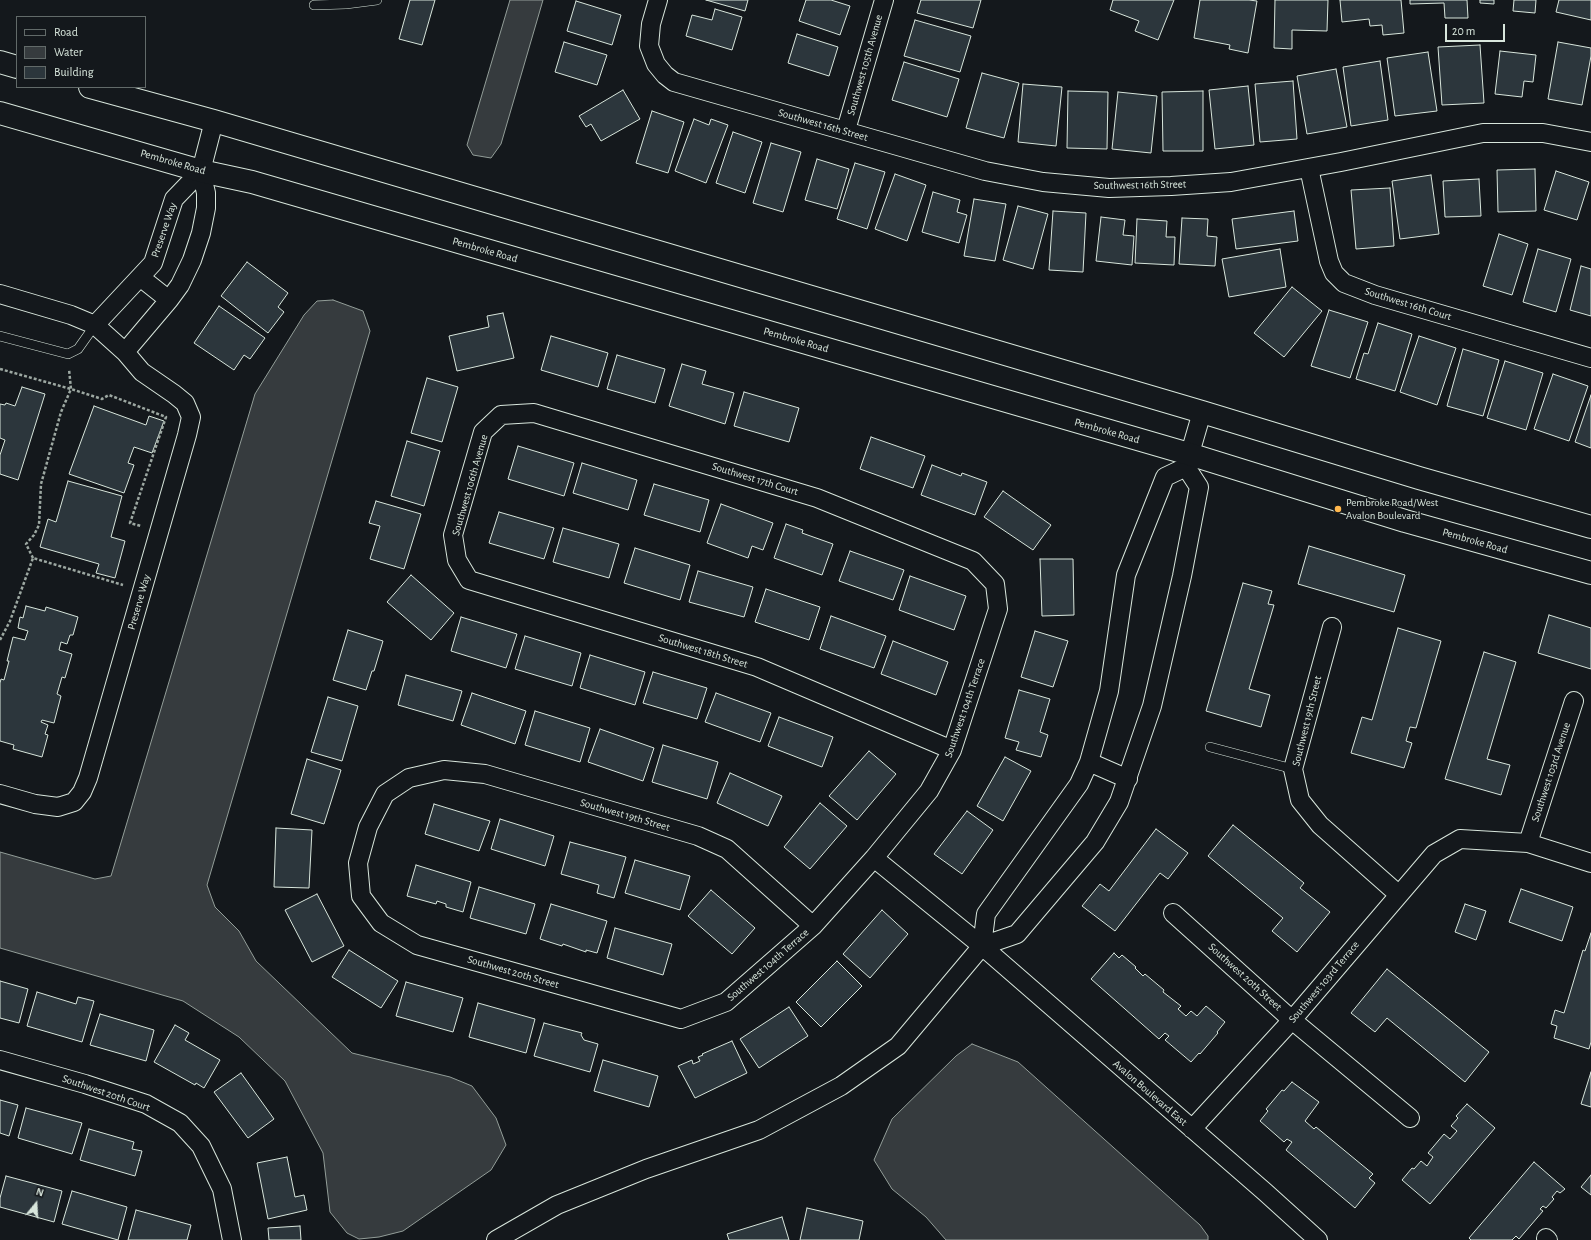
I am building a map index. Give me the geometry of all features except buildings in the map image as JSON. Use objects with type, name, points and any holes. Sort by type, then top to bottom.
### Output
[{"type":"main road","points":[[0,62],[16,66]]},
{"type":"main road","points":[[94,88],[214,121],[1202,412],[1419,478],[1591,527]]},
{"type":"main road","name":"Pembroke Road","points":[[0,113],[201,171],[252,182],[1188,461],[1591,573]]},
{"type":"street","name":"Southwest 16th Street","points":[[658,0],[651,24],[649,46],[656,64],[665,75],[674,82],[985,171],[1043,182],[1108,188],[1231,182],[1309,168],[1482,133],[1543,133],[1591,142]]},
{"type":"street","name":"Southwest 105th Avenue","points":[[846,130],[884,0]]},
{"type":"street","name":"Preserve Way","points":[[125,352],[180,285],[192,260],[202,233],[206,208],[206,193],[201,171],[214,121]]},
{"type":"street","name":"Southwest 16th Court","points":[[1309,168],[1329,261],[1334,273],[1344,284],[1375,295],[1591,358]]},
{"type":"street","name":"Preserve Way","points":[[95,325],[153,263],[174,199],[201,171]]},
{"type":"street","points":[[140,277],[169,300]]},
{"type":"street","name":"Preserve Way","points":[[0,294],[71,315],[95,325],[125,352],[142,372],[185,403],[190,417],[187,435],[160,529],[88,778],[82,792],[74,802],[58,807],[35,804],[0,794]]},
{"type":"street","points":[[982,946],[986,914],[1079,784],[1089,762],[1109,691],[1126,575],[1165,477],[1188,461],[1202,412]]},
{"type":"street","name":"Southwest 17th Court","points":[[501,415],[534,413],[817,498],[973,561],[995,584]]},
{"type":"street","name":"Southwest 106th Avenue","points":[[456,560],[453,535],[483,432],[501,415]]},
{"type":"street","points":[[496,1240],[557,1205],[646,1169],[759,1130],[841,1086],[898,1046],[982,946],[1017,934],[1095,842],[1120,802],[1152,706],[1182,576],[1199,486],[1188,461]]},
{"type":"street","name":"Southwest 18th Street","points":[[456,560],[469,580],[758,667],[952,750]]},
{"type":"street","name":"Southwest 104th Terrace","points":[[681,1019],[726,1002],[813,926],[874,858],[929,791],[952,750],[998,609],[995,584]]},
{"type":"street","name":"Southwest 19th Street","points":[[1332,627],[1293,769],[1300,800],[1320,826],[1398,894]]},
{"type":"street","name":"Southwest 103rd Avenue","points":[[1528,843],[1574,701]]},
{"type":"street","points":[[1089,762],[1128,779]]},
{"type":"street","name":"Southwest 19th Street","points":[[409,778],[444,770],[485,774],[698,836],[727,849],[813,926]]},
{"type":"street","name":"Southwest 20th Street","points":[[409,778],[385,794],[368,827],[358,863],[362,896],[381,922],[417,945],[681,1019]]},
{"type":"street","name":"Southwest 103rd Terrace","points":[[1192,1129],[1292,1020],[1398,894],[1434,854],[1460,839],[1528,843]]},
{"type":"street","points":[[1528,843],[1591,863]]},
{"type":"street","points":[[874,858],[982,946]]},
{"type":"street","name":"Southwest 20th Street","points":[[1173,913],[1292,1020],[1410,1118]]},
{"type":"street","name":"Avalon Boulevard East","points":[[982,946],[1318,1240]]},
{"type":"street","name":"Southwest 20th Court","points":[[0,1060],[85,1084],[146,1104],[180,1123],[201,1146],[222,1189],[232,1240]]},
{"type":"lane","points":[[319,0],[314,5],[346,4],[377,0]]},
{"type":"lane","points":[[0,336],[68,354],[78,348],[95,325]]},
{"type":"lane","points":[[1210,746],[1293,769]]},
{"type":"path","points":[[68,354],[71,389],[61,412],[42,484],[39,525],[34,535],[26,544],[33,558],[142,591]]},
{"type":"path","points":[[0,369],[102,399],[109,395],[166,417],[130,523],[160,529]]},
{"type":"path","points":[[0,640],[10,621],[33,558]]},
{"type":"water","points":[[510,0],[543,0],[501,144],[491,158],[473,155],[467,145]]},
{"type":"water","points":[[333,300],[363,311],[370,331],[207,885],[215,907],[239,931],[256,961],[352,1053],[450,1077],[472,1086],[496,1118],[506,1145],[491,1170],[403,1231],[379,1237],[359,1239],[347,1233],[330,1212],[323,1153],[285,1081],[239,1037],[183,1001],[0,948],[0,852],[95,879],[111,876],[255,394],[304,315],[317,301]]},
{"type":"water","points":[[972,1044],[1018,1062],[1200,1225],[1208,1236],[1208,1240],[946,1240],[926,1217],[892,1189],[874,1160],[892,1119],[956,1056]]},
{"type":"place","name":"Pembroke Road/West Avalon Boulevard","points":[[1338,509]]}]
